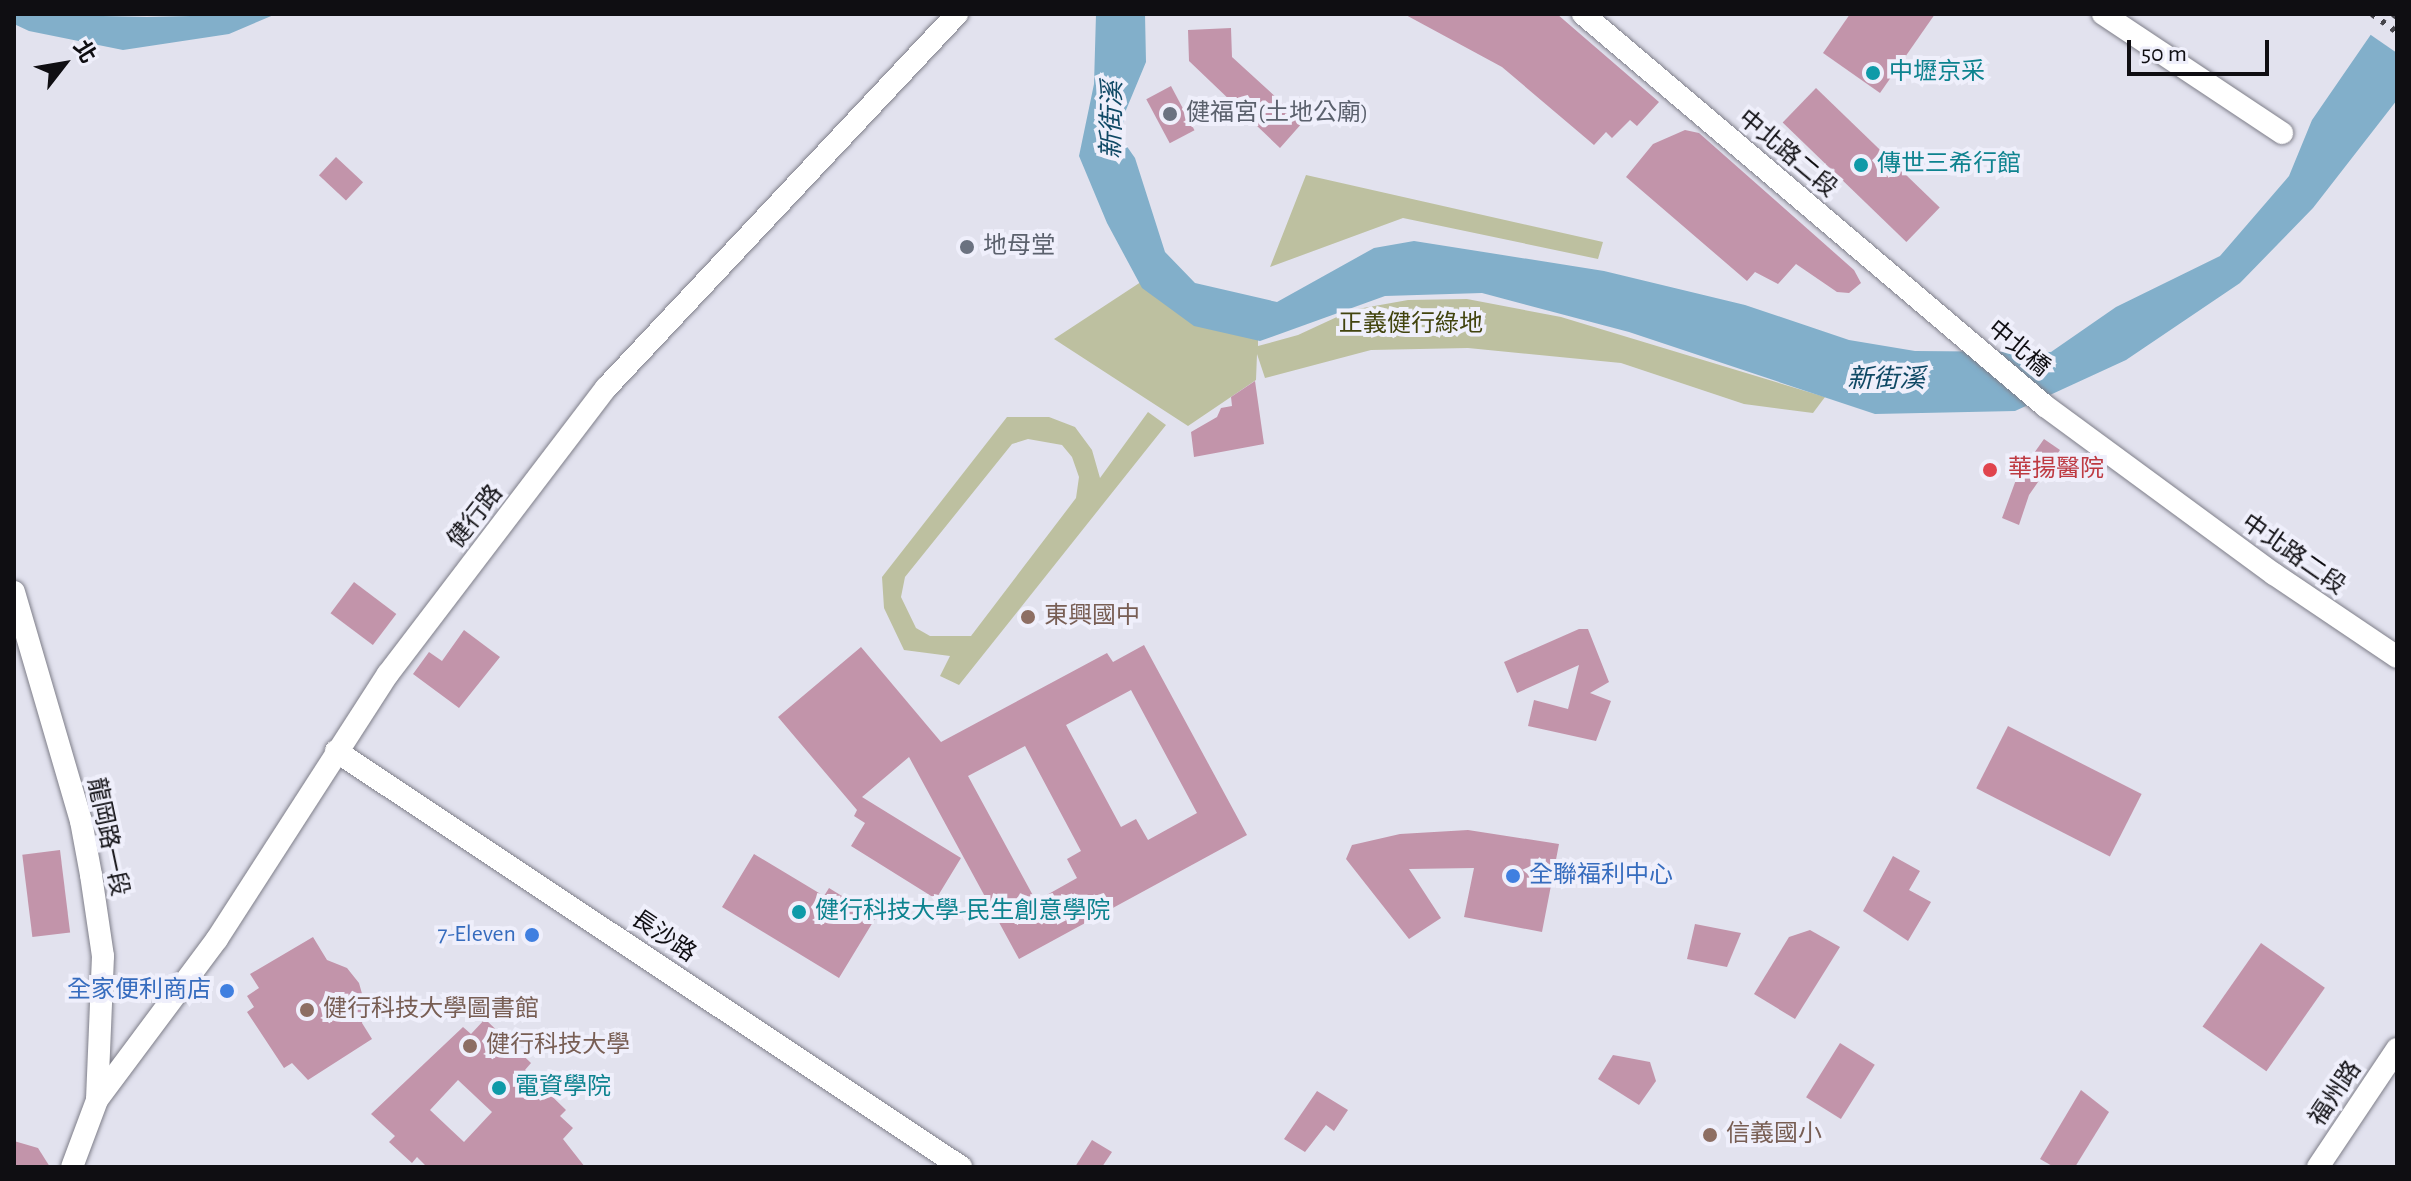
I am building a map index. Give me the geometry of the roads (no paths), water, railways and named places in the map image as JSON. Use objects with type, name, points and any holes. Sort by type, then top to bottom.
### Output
[{"type":"street","name":"健行路","points":[[97,1100],[217,939],[388,674],[606,388],[957,14]]},
{"type":"street","name":"中北路二段","points":[[1583,14],[1958,333]]},
{"type":"street","points":[[2103,14],[2282,133]]},
{"type":"street","name":"中北橋","points":[[1958,333],[2045,406]]},
{"type":"street","name":"中北路二段","points":[[2045,406],[2274,574],[2397,657]]},
{"type":"street","name":"龍岡路一段","points":[[14,592],[81,821],[91,875],[103,956],[97,1100]]},
{"type":"street","name":"長沙路","points":[[336,751],[961,1167]]},
{"type":"street","name":"福州路","points":[[2318,1167],[2397,1049]]},
{"type":"street","points":[[72,1167],[97,1100]]},
{"type":"water","points":[[14,14],[147,17],[276,14],[229,34],[123,50],[29,31],[14,24]]},
{"type":"water","name":"新街溪","points":[[1096,14],[1145,14],[1146,62],[1126,110],[1121,138],[1135,158],[1165,252],[1195,283],[1277,302],[1374,248],[1414,241],[1604,271],[1745,305],[1849,340],[1915,351],[2051,352],[2116,307],[2220,256],[2289,176],[2312,120],[2385,14],[2397,14],[2397,100],[2313,208],[2240,283],[2126,360],[2015,411],[1875,414],[1629,332],[1482,293],[1385,296],[1260,341],[1194,326],[1142,288],[1107,223],[1079,156],[1094,84]]},
{"type":"railway","points":[[2372,14],[2397,32]]},
{"type":"railway","points":[[2393,14],[2397,17]]},
{"type":"place","name":"中壢京采","points":[[1873,73]]},
{"type":"place","name":"健福宮(土地公廟)","points":[[1170,114]]},
{"type":"place","name":"傳世三希行館","points":[[1861,165]]},
{"type":"place","name":"地母堂","points":[[967,247]]},
{"type":"place","name":"華揚醫院","points":[[1990,470]]},
{"type":"place","name":"東興國中","points":[[1028,617]]},
{"type":"place","name":"全聯福利中心","points":[[1513,876]]},
{"type":"place","name":"健行科技大學-民生創意學院","points":[[799,912]]},
{"type":"place","name":"7-Eleven","points":[[532,935]]},
{"type":"place","name":"全家便利商店","points":[[227,991]]},
{"type":"place","name":"健行科技大學圖書館","points":[[307,1010]]},
{"type":"place","name":"健行科技大學","points":[[470,1046]]},
{"type":"place","name":"電資學院","points":[[499,1088]]},
{"type":"place","name":"信義國小","points":[[1710,1135]]},
{"type":"park label","name":"正義健行綠地","points":[[1411,325]]}]
